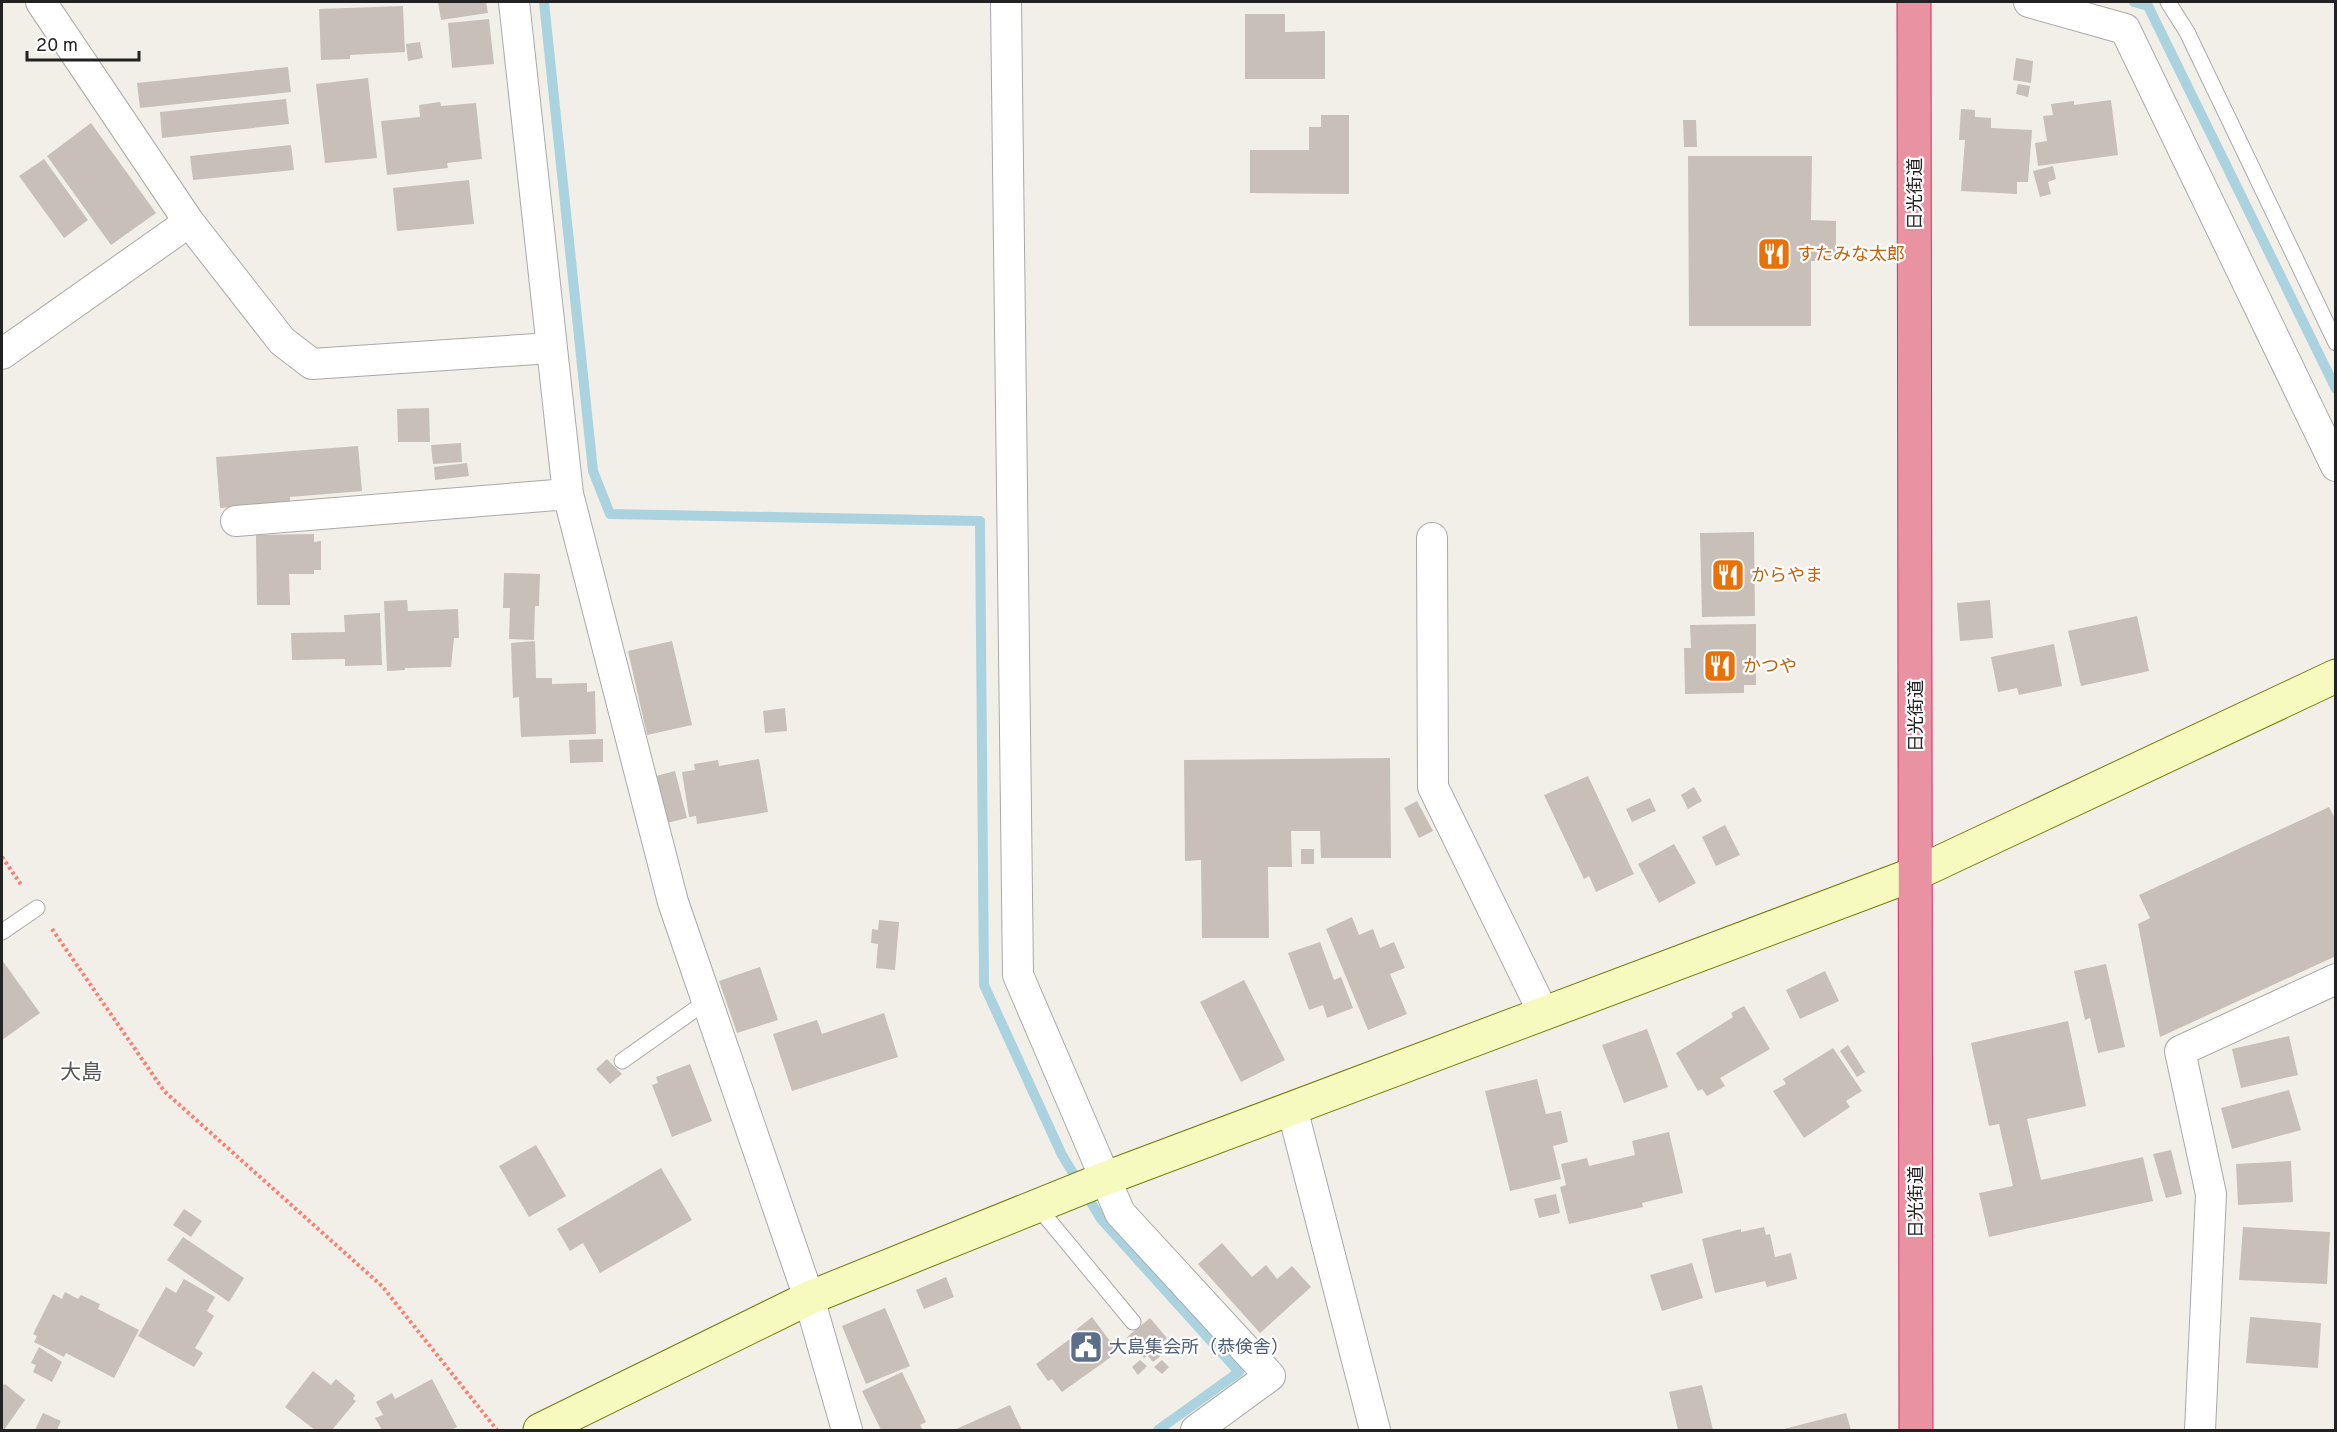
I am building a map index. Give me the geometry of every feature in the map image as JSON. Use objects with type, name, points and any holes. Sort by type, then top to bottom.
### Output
[{"type":"highway","name":"日光街道","points":[[1914,2],[1916,1431]]},
{"type":"street","points":[[40,2],[189,222],[282,341],[312,364],[551,348]]},
{"type":"street","points":[[514,2],[568,494],[673,902],[809,1298],[847,1431]]},
{"type":"street","points":[[1006,2],[1018,975],[1120,1214],[1270,1376],[1196,1431]]},
{"type":"street","points":[[2029,2],[2125,29],[2336,466]]},
{"type":"street","points":[[2,354],[189,222]]},
{"type":"street","points":[[236,521],[568,494]]},
{"type":"street","points":[[1432,538],[1433,787],[1544,1014]]},
{"type":"street","points":[[540,1431],[809,1298],[1104,1179],[1917,873],[2336,676]]},
{"type":"street","points":[[2200,1431],[2211,1194],[2180,1051],[2336,979]]},
{"type":"street","points":[[1292,1108],[1375,1431]]},
{"type":"lane","points":[[2168,2],[2187,32],[2336,343]]},
{"type":"lane","points":[[2,932],[37,908]]},
{"type":"lane","points":[[622,1061],[707,1001]]},
{"type":"lane","points":[[1037,1206],[1133,1322]]},
{"type":"path","points":[[2,857],[164,1091],[382,1286],[497,1431]]},
{"type":"building","points":[[438,2],[486,2],[488,13],[441,20]]},
{"type":"building","points":[[403,6],[405,52],[350,55],[350,59],[321,60],[319,9]]},
{"type":"building","points":[[1245,14],[1285,14],[1285,32],[1325,31],[1325,79],[1245,79]]},
{"type":"building","points":[[489,19],[494,64],[452,68],[448,23]]},
{"type":"building","points":[[420,42],[423,58],[408,61],[406,44]]},
{"type":"building","points":[[2016,58],[2033,61],[2031,83],[2013,80]]},
{"type":"building","points":[[288,67],[291,92],[140,108],[137,83]]},
{"type":"building","points":[[368,78],[377,158],[325,163],[316,84]]},
{"type":"building","points":[[2018,84],[2030,86],[2028,97],[2016,94]]},
{"type":"building","points":[[286,99],[289,124],[162,138],[160,112]]},
{"type":"building","points":[[2111,100],[2118,155],[2038,166],[2035,143],[2047,141],[2043,116],[2053,115],[2051,104],[2074,101],[2074,105]]},
{"type":"building","points":[[440,102],[441,106],[476,103],[482,159],[447,163],[448,168],[387,175],[381,121],[420,117],[419,105]]},
{"type":"building","points":[[1961,109],[1975,110],[1975,117],[1991,118],[1991,128],[2032,130],[2028,182],[2017,182],[2017,194],[1961,191],[1965,140],[1959,140]]},
{"type":"building","points":[[1321,115],[1349,115],[1349,194],[1250,193],[1250,150],[1309,150],[1309,127],[1321,127]]},
{"type":"building","points":[[1683,120],[1696,120],[1697,147],[1684,147]]},
{"type":"building","points":[[91,123],[156,213],[111,245],[47,156]]},
{"type":"building","points":[[291,145],[294,170],[193,180],[190,156]]},
{"type":"building","points":[[1688,156],[1812,156],[1811,220],[1836,221],[1836,261],[1811,261],[1811,326],[1689,326]]},
{"type":"building","points":[[44,159],[88,220],[64,238],[19,176]]},
{"type":"building","points":[[2053,166],[2056,179],[2048,182],[2051,194],[2040,197],[2033,171]]},
{"type":"building","points":[[469,180],[474,224],[397,231],[393,188]]},
{"type":"building","points":[[429,408],[430,442],[398,442],[397,409]]},
{"type":"building","points":[[461,443],[462,462],[433,464],[431,445]]},
{"type":"building","points":[[358,446],[362,491],[290,497],[290,502],[220,508],[216,457]]},
{"type":"building","points":[[467,463],[469,476],[435,480],[434,467]]},
{"type":"building","name":"からやま","points":[[1754,532],[1755,616],[1702,617],[1700,533]]},
{"type":"building","points":[[314,534],[314,542],[321,541],[321,570],[314,570],[314,574],[289,574],[290,605],[257,605],[256,535]]},
{"type":"building","points":[[504,573],[540,574],[539,606],[535,606],[534,640],[509,639],[510,608],[503,608]]},
{"type":"building","points":[[407,600],[408,611],[458,609],[459,638],[454,638],[451,667],[405,668],[405,670],[387,671],[384,601]]},
{"type":"building","points":[[1990,600],[1993,638],[1960,641],[1957,603]]},
{"type":"building","points":[[380,613],[382,665],[345,666],[345,659],[292,660],[291,633],[345,632],[344,615]]},
{"type":"building","points":[[2137,616],[2149,671],[2081,686],[2068,631]]},
{"type":"building","name":"かつや","points":[[1756,624],[1756,685],[1744,685],[1744,693],[1685,694],[1684,648],[1691,648],[1690,625]]},
{"type":"building","points":[[535,641],[536,678],[552,678],[552,684],[587,683],[587,692],[595,691],[596,734],[521,737],[519,697],[513,698],[511,643]]},
{"type":"building","points":[[672,641],[692,725],[647,735],[628,651]]},
{"type":"building","points":[[2054,644],[2062,686],[2019,695],[2017,688],[1998,692],[1991,657]]},
{"type":"building","points":[[785,708],[787,731],[765,733],[763,711]]},
{"type":"building","points":[[603,739],[603,762],[570,763],[569,740]]},
{"type":"building","points":[[1390,758],[1391,858],[1321,858],[1320,831],[1291,831],[1292,867],[1268,867],[1269,938],[1202,938],[1201,860],[1185,861],[1184,760]]},
{"type":"building","points":[[759,759],[768,812],[697,824],[696,816],[689,817],[682,772],[695,770],[694,764],[718,760],[719,766]]},
{"type":"building","points":[[675,771],[687,818],[667,823],[656,776]]},
{"type":"building","points":[[1588,776],[1634,874],[1596,892],[1589,876],[1584,879],[1544,795]]},
{"type":"building","points":[[1694,787],[1702,801],[1688,809],[1681,795]]},
{"type":"building","points":[[1650,798],[1656,811],[1632,822],[1626,809]]},
{"type":"building","points":[[1417,801],[1433,831],[1419,838],[1404,808]]},
{"type":"building","points":[[2329,807],[2336,820],[2336,956],[2160,1037],[2138,924],[2150,918],[2139,895]]},
{"type":"building","points":[[1725,825],[1740,855],[1716,866],[1702,837]]},
{"type":"building","points":[[1674,844],[1696,883],[1659,903],[1638,864]]},
{"type":"building","points":[[1301,849],[1314,849],[1314,864],[1301,864]]},
{"type":"building","points":[[1352,917],[1359,935],[1373,929],[1380,948],[1394,942],[1405,968],[1390,974],[1407,1014],[1368,1030],[1326,929]]},
{"type":"building","points":[[879,920],[899,922],[895,970],[876,968],[878,944],[871,943],[872,929],[878,930]]},
{"type":"building","points":[[1320,942],[1334,980],[1341,977],[1353,1008],[1327,1018],[1323,1005],[1309,1010],[1288,953]]},
{"type":"building","points":[[2,960],[40,1013],[2,1040]]},
{"type":"building","points":[[2106,964],[2125,1047],[2098,1053],[2090,1018],[2085,1020],[2074,971]]},
{"type":"building","points":[[760,967],[778,1020],[737,1033],[719,981]]},
{"type":"building","points":[[1825,971],[1839,1001],[1800,1019],[1786,990]]},
{"type":"building","points":[[1244,980],[1285,1060],[1241,1082],[1200,1002]]},
{"type":"building","points":[[1744,1006],[1770,1049],[1720,1078],[1725,1086],[1707,1096],[1702,1089],[1698,1091],[1676,1053],[1733,1017],[1731,1013]]},
{"type":"building","points":[[884,1013],[898,1057],[792,1091],[773,1034],[817,1020],[822,1034]]},
{"type":"building","points":[[2068,1021],[2086,1106],[2027,1119],[2041,1180],[2143,1157],[2153,1201],[1989,1237],[1979,1193],[2013,1186],[1999,1124],[1989,1126],[1971,1043]]},
{"type":"building","points":[[1647,1029],[1668,1087],[1624,1103],[1602,1045]]},
{"type":"building","points":[[2289,1036],[2298,1075],[2241,1088],[2232,1049]]},
{"type":"building","points":[[1848,1045],[1865,1072],[1857,1077],[1840,1051]]},
{"type":"building","points":[[1833,1048],[1862,1091],[1846,1101],[1850,1107],[1804,1138],[1773,1091],[1786,1084],[1783,1079]]},
{"type":"building","points":[[607,1059],[622,1074],[610,1084],[596,1069]]},
{"type":"building","points":[[690,1064],[712,1121],[672,1137],[652,1085],[658,1083],[656,1077]]},
{"type":"building","points":[[1537,1079],[1546,1114],[1561,1111],[1568,1142],[1553,1146],[1561,1179],[1510,1191],[1485,1091]]},
{"type":"building","points":[[2289,1090],[2301,1130],[2232,1149],[2221,1108]]},
{"type":"building","points":[[1669,1132],[1683,1193],[1642,1203],[1643,1207],[1569,1224],[1560,1187],[1566,1185],[1561,1164],[1587,1158],[1589,1166],[1635,1155],[1632,1141]]},
{"type":"building","points":[[536,1145],[566,1196],[529,1217],[499,1166]]},
{"type":"building","points":[[2171,1150],[2182,1194],[2166,1198],[2153,1154]]},
{"type":"building","points":[[2291,1161],[2293,1202],[2238,1205],[2236,1164]]},
{"type":"building","points":[[661,1168],[692,1220],[600,1273],[583,1243],[570,1251],[557,1229]]},
{"type":"building","points":[[1556,1194],[1560,1213],[1539,1218],[1534,1199]]},
{"type":"building","points":[[184,1209],[202,1221],[191,1237],[173,1225]]},
{"type":"building","points":[[1764,1227],[1766,1235],[1770,1234],[1775,1257],[1791,1253],[1797,1279],[1767,1287],[1765,1281],[1715,1293],[1702,1239],[1741,1229],[1741,1232]]},
{"type":"building","points":[[2243,1227],[2330,1232],[2327,1284],[2239,1280]]},
{"type":"building","points":[[183,1237],[244,1278],[229,1302],[167,1260]]},
{"type":"building","points":[[1222,1243],[1252,1277],[1266,1265],[1277,1279],[1292,1266],[1311,1287],[1260,1333],[1198,1264]]},
{"type":"building","points":[[1692,1263],[1703,1298],[1662,1311],[1650,1275]]},
{"type":"building","points":[[946,1277],[954,1297],[924,1309],[916,1290]]},
{"type":"building","points":[[184,1279],[215,1297],[207,1311],[214,1316],[195,1348],[203,1353],[194,1367],[138,1336],[166,1287],[176,1293]]},
{"type":"building","points":[[65,1292],[78,1299],[81,1295],[100,1304],[98,1309],[139,1330],[114,1378],[66,1353],[64,1357],[34,1342],[37,1336],[33,1334],[53,1294],[62,1299]]},
{"type":"building","points":[[885,1308],[910,1366],[866,1384],[842,1326]]},
{"type":"building","points":[[1092,1317],[1118,1352],[1062,1392],[1052,1379],[1048,1381],[1036,1364],[1078,1333],[1076,1330]]},
{"type":"building","points":[[2250,1317],[2321,1323],[2318,1368],[2246,1363]]},
{"type":"building","points":[[1150,1318],[1167,1338],[1163,1342],[1169,1349],[1153,1362],[1147,1355],[1144,1358],[1127,1337]]},
{"type":"building","points":[[39,1347],[62,1362],[52,1382],[33,1372],[36,1365],[31,1363]]},
{"type":"building","points":[[1140,1360],[1147,1366],[1138,1375],[1132,1367]]},
{"type":"building","points":[[1162,1360],[1169,1367],[1162,1374],[1154,1367]]},
{"type":"building","points":[[313,1371],[331,1385],[336,1379],[355,1395],[353,1399],[356,1401],[332,1430],[315,1430],[285,1407]]},
{"type":"building","points":[[902,1372],[926,1422],[920,1425],[923,1430],[881,1430],[862,1391]]},
{"type":"building","points":[[432,1379],[457,1427],[451,1430],[382,1430],[375,1418],[383,1415],[376,1402],[392,1393],[395,1399]]},
{"type":"building","points":[[5,1384],[25,1400],[4,1430],[2,1429],[2,1386]]},
{"type":"building","points":[[1702,1385],[1713,1430],[1678,1430],[1669,1392]]},
{"type":"building","points":[[1010,1405],[1022,1430],[954,1430]]},
{"type":"building","points":[[43,1413],[61,1421],[57,1430],[35,1430]]},
{"type":"building","points":[[1846,1413],[1851,1430],[1780,1430]]},
{"type":"waterway","points":[[544,2],[593,471],[610,514],[980,521],[984,985],[1062,1155],[1101,1219],[1239,1372],[1158,1430]]},
{"type":"waterway","points":[[2134,2],[2148,6],[2336,389]]},
{"type":"place","name":"すたみな太郎","points":[[1774,254]]},
{"type":"place","name":"からやま","points":[[1728,575]]},
{"type":"place","name":"かつや","points":[[1720,666]]},
{"type":"place","name":"大島集会所（恭倹舎）","points":[[1086,1347]]},
{"type":"district","name":"大島","points":[[81,1072]]}]
